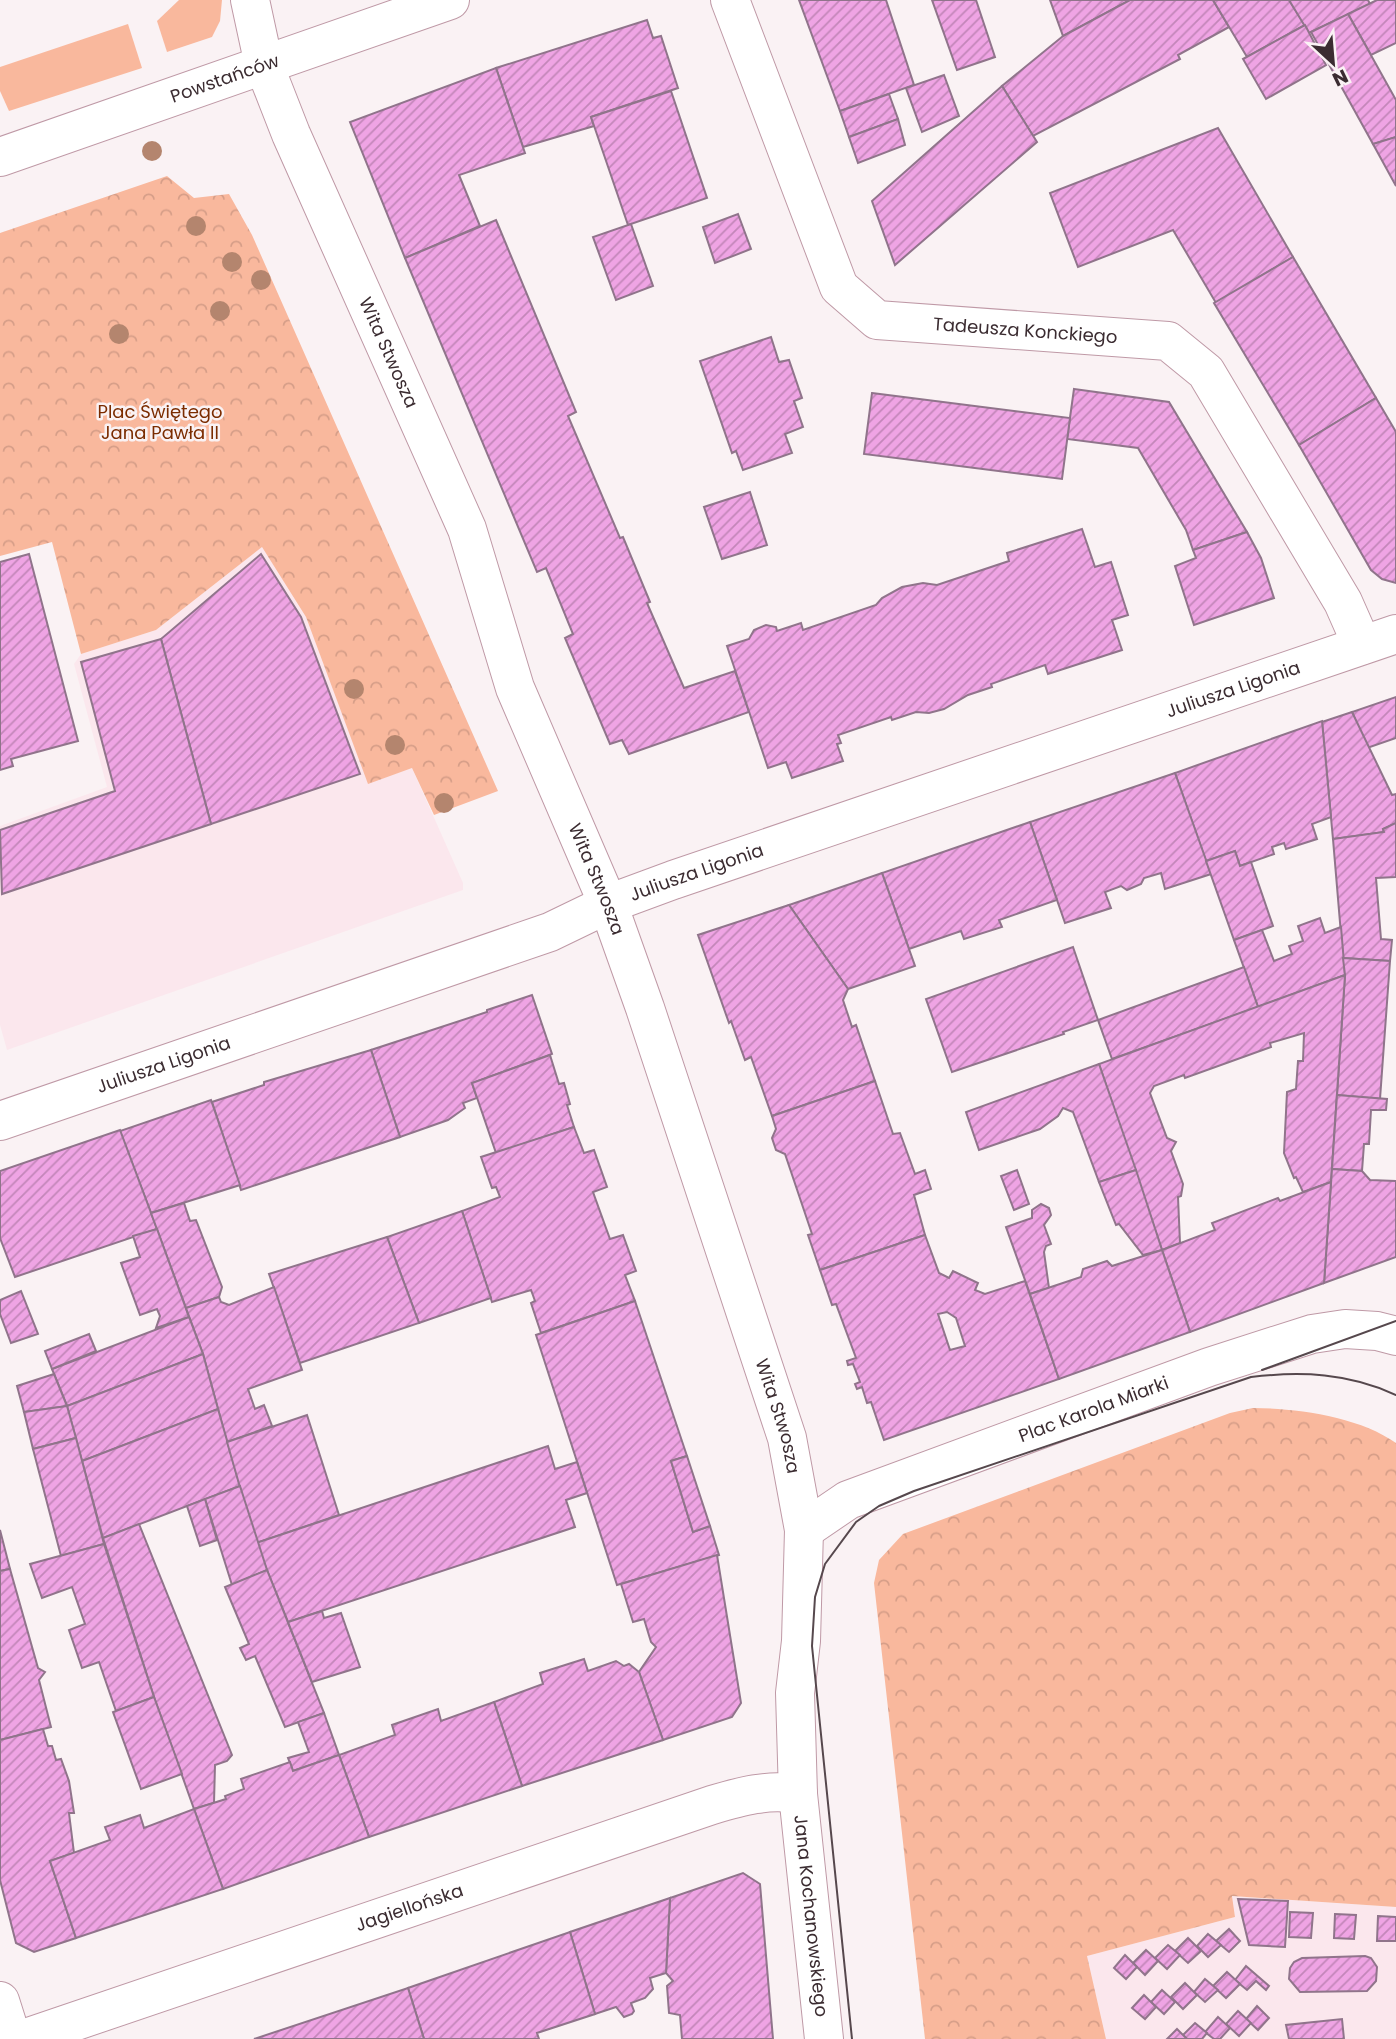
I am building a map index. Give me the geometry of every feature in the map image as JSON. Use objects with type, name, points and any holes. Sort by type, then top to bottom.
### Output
[{"type":"street","name":"Wita Stwosza","points":[[250,0],[264,65],[291,134],[467,529],[515,688],[608,904],[787,1438],[804,1530],[801,1641],[795,1693],[798,1794]]},
{"type":"street","name":"Powstańców","points":[[0,157],[450,0]]},
{"type":"street","name":"Tadeusza Konckiego","points":[[730,0],[839,287],[877,320],[1168,341],[1206,373],[1343,602],[1379,639]]},
{"type":"street","name":"Juliusza Ligonia","points":[[0,1121],[550,932],[608,904],[686,875],[1379,639]]},
{"type":"street","name":"Plac Karola Miarki","points":[[804,1530],[848,1500],[1209,1367],[1312,1334],[1345,1329],[1377,1331],[1396,1336]]},
{"type":"street","name":"Jagiellońska","points":[[23,2039],[712,1805],[749,1794],[778,1791],[798,1794]]},
{"type":"street","name":"Jana Kochanowskiego","points":[[798,1794],[824,2039]]},
{"type":"street","points":[[0,2001],[12,2039]]},
{"type":"shaded area","points":[[262,547],[306,617],[368,783],[412,768],[463,883],[463,890],[7,1050],[0,1025],[0,826],[107,787],[74,664],[81,654],[156,630]]},
{"type":"shaded area","points":[[1232,1896],[1396,1907],[1396,2039],[1106,2039],[1087,1956],[1235,1917]]},
{"type":"green space","points":[[179,0],[222,0],[220,21],[212,37],[167,52],[157,21]]},
{"type":"green space","points":[[128,24],[142,68],[9,111],[0,91],[0,67]]},
{"type":"green space","name":"Plac Świętego Jana Pawła II","points":[[167,176],[194,198],[229,194],[252,235],[498,791],[434,815],[412,768],[368,784],[306,617],[262,547],[156,630],[81,654],[52,542],[0,556],[0,233]]},
{"type":"green space","points":[[1253,1408],[1308,1412],[1347,1420],[1396,1443],[1396,1907],[1232,1896],[1235,1917],[1087,1956],[1106,2039],[925,2039],[874,1583],[879,1560],[903,1534],[1230,1413]]},
{"type":"building","points":[[799,0],[886,0],[914,85],[840,111]]},
{"type":"building","points":[[932,0],[976,0],[995,57],[957,70]]},
{"type":"building","points":[[1050,0],[1130,0],[1063,36]]},
{"type":"building","points":[[1130,0],[1213,0],[1229,27],[1178,55],[1180,59],[1033,136],[1002,86],[1063,36]]},
{"type":"building","points":[[1213,0],[1289,0],[1305,25],[1247,57]]},
{"type":"building","points":[[1289,0],[1368,0],[1370,4],[1309,33]]},
{"type":"building","points":[[1377,0],[1396,0],[1396,43],[1371,55],[1348,14]]},
{"type":"building","points":[[1348,14],[1396,100],[1396,137],[1373,144],[1311,32]]},
{"type":"building","points":[[647,20],[653,38],[661,36],[678,88],[591,117],[594,126],[523,147],[496,68]]},
{"type":"building","points":[[1305,25],[1326,65],[1266,99],[1243,59]]},
{"type":"building","points":[[496,68],[525,153],[459,175],[480,226],[405,258],[350,122]]},
{"type":"building","points":[[944,75],[959,116],[922,132],[906,88]]},
{"type":"building","points":[[1002,86],[1037,142],[895,265],[872,201]]},
{"type":"building","points":[[671,91],[707,198],[628,225],[591,117]]},
{"type":"building","points":[[889,94],[898,119],[849,137],[840,111]]},
{"type":"building","points":[[898,119],[905,145],[858,163],[849,137]]},
{"type":"building","points":[[1218,128],[1293,257],[1216,303],[1173,230],[1078,267],[1050,193]]},
{"type":"building","points":[[1396,137],[1396,186],[1373,144]]},
{"type":"building","points":[[738,214],[751,249],[715,263],[703,227]]},
{"type":"building","points":[[496,220],[576,412],[568,416],[620,538],[623,537],[650,602],[647,603],[684,688],[735,671],[749,712],[629,754],[622,740],[610,744],[565,638],[573,634],[546,568],[537,572],[405,258]]},
{"type":"building","points":[[631,224],[653,286],[616,300],[593,237]]},
{"type":"building","points":[[1293,257],[1376,398],[1299,445],[1214,303]]},
{"type":"building","points":[[771,337],[779,362],[789,360],[802,398],[794,401],[803,427],[785,434],[792,453],[743,470],[736,451],[732,453],[700,361]]},
{"type":"building","points":[[1074,389],[1169,402],[1247,532],[1193,550],[1186,530],[1138,448],[1067,439]]},
{"type":"building","points":[[872,393],[1070,418],[1062,479],[864,454]]},
{"type":"building","points":[[1376,398],[1396,432],[1396,583],[1382,579],[1371,570],[1299,445]]},
{"type":"building","points":[[750,492],[767,545],[722,559],[704,507]]},
{"type":"building","points":[[1082,529],[1095,567],[1111,562],[1128,615],[1112,620],[1122,650],[1048,674],[1045,665],[991,684],[992,687],[968,695],[944,709],[929,713],[916,712],[892,720],[891,717],[838,735],[841,743],[837,744],[843,761],[792,778],[786,762],[768,768],[727,646],[749,639],[754,630],[766,625],[776,627],[777,631],[801,623],[803,630],[876,605],[882,598],[902,587],[923,583],[937,585],[1009,561],[1007,553]]},
{"type":"building","points":[[1247,532],[1261,558],[1274,598],[1194,625],[1175,566],[1196,558],[1193,550]]},
{"type":"building","points":[[29,554],[78,741],[11,759],[13,766],[0,770],[0,562]]},
{"type":"building","points":[[261,554],[301,617],[360,774],[211,824],[161,639]]},
{"type":"building","points":[[161,639],[211,824],[2,894],[0,830],[115,791],[81,662]]},
{"type":"building","points":[[1396,697],[1396,738],[1367,748],[1352,712]]},
{"type":"building","points":[[1352,712],[1392,795],[1396,794],[1396,823],[1383,829],[1384,832],[1333,839],[1322,722]]},
{"type":"building","points":[[1322,721],[1331,817],[1312,824],[1317,839],[1286,849],[1284,843],[1272,847],[1274,854],[1240,866],[1235,851],[1206,861],[1175,773]]},
{"type":"building","points":[[1175,773],[1211,874],[1165,889],[1161,873],[1144,878],[1141,884],[1127,890],[1121,886],[1105,892],[1111,908],[1065,923],[1030,822]]},
{"type":"building","points":[[1030,822],[1057,900],[999,920],[1002,927],[964,939],[961,931],[909,949],[882,873]]},
{"type":"building","points":[[1396,823],[1396,877],[1376,878],[1381,939],[1392,940],[1390,961],[1343,958],[1333,839],[1384,832],[1383,829]]},
{"type":"building","points":[[1235,851],[1240,866],[1251,862],[1273,926],[1234,940],[1206,861]]},
{"type":"building","points":[[882,873],[915,966],[848,989],[789,905]]},
{"type":"building","points":[[789,905],[848,989],[843,1000],[852,1027],[856,1025],[875,1081],[772,1116],[751,1057],[745,1060],[731,1021],[729,1023],[698,935]]},
{"type":"building","points":[[1320,918],[1325,933],[1341,927],[1345,975],[1258,1007],[1234,940],[1262,930],[1274,961],[1292,954],[1289,946],[1303,941],[1298,926]]},
{"type":"building","points":[[1073,947],[1098,1020],[952,1072],[926,999]]},
{"type":"building","points":[[1343,958],[1390,961],[1380,1099],[1337,1095],[1345,975]]},
{"type":"building","points":[[1244,967],[1258,1007],[1112,1059],[1098,1020]]},
{"type":"building","points":[[1345,975],[1331,1182],[1303,1192],[1284,1153],[1287,1092],[1296,1089],[1298,1061],[1303,1061],[1304,1033],[1270,1043],[1271,1047],[1185,1078],[1184,1075],[1154,1086],[1150,1093],[1167,1138],[1176,1142],[1171,1151],[1183,1184],[1181,1196],[1178,1197],[1180,1243],[1162,1250],[1099,1064]]},
{"type":"building","points":[[532,995],[552,1054],[472,1083],[477,1098],[463,1103],[465,1108],[448,1120],[400,1137],[371,1050]]},
{"type":"building","points":[[371,1050],[400,1137],[241,1190],[212,1102],[264,1085],[264,1082]]},
{"type":"building","points":[[550,1055],[559,1084],[564,1083],[574,1127],[496,1153],[472,1083]]},
{"type":"building","points":[[1099,1064],[1136,1170],[1099,1182],[1073,1112],[1063,1108],[1058,1116],[1040,1129],[979,1150],[966,1112]]},
{"type":"building","points":[[875,1081],[893,1134],[900,1133],[915,1174],[925,1170],[931,1189],[914,1195],[925,1235],[820,1270],[808,1235],[812,1234],[785,1154],[776,1150],[772,1138],[776,1129],[772,1116]]},
{"type":"building","points":[[1337,1095],[1387,1099],[1386,1110],[1371,1110],[1369,1144],[1364,1144],[1362,1171],[1332,1169]]},
{"type":"building","points":[[211,1100],[240,1185],[151,1213],[120,1131]]},
{"type":"building","points":[[574,1127],[584,1153],[594,1150],[607,1187],[593,1192],[610,1239],[623,1235],[636,1271],[625,1275],[635,1301],[541,1333],[531,1303],[535,1301],[531,1290],[492,1302],[462,1211],[500,1197],[496,1187],[492,1188],[481,1157]]},
{"type":"building","points":[[120,1130],[157,1229],[15,1277],[0,1238],[0,1171]]},
{"type":"building","points":[[1332,1169],[1362,1171],[1370,1180],[1396,1181],[1396,1257],[1324,1283]]},
{"type":"building","points":[[1017,1170],[1029,1204],[1014,1210],[1001,1176]]},
{"type":"building","points":[[1136,1170],[1162,1250],[1143,1255],[1119,1224],[1116,1225],[1099,1182]]},
{"type":"building","points":[[1331,1182],[1324,1283],[1190,1332],[1162,1250],[1215,1230],[1212,1223],[1278,1198],[1280,1201]]},
{"type":"building","points":[[184,1203],[190,1221],[196,1220],[222,1287],[219,1297],[186,1308],[151,1213]]},
{"type":"building","points":[[1041,1204],[1049,1208],[1051,1215],[1044,1225],[1051,1244],[1046,1246],[1044,1252],[1049,1288],[1030,1294],[1006,1227],[1032,1218],[1032,1210]]},
{"type":"building","points":[[462,1211],[491,1298],[419,1323],[387,1237]]},
{"type":"building","points":[[157,1229],[189,1317],[156,1328],[160,1316],[157,1309],[140,1315],[121,1263],[140,1257],[133,1236]]},
{"type":"building","points":[[925,1235],[939,1273],[949,1278],[953,1271],[978,1283],[975,1290],[985,1294],[1025,1281],[1059,1379],[884,1440],[871,1402],[867,1403],[862,1387],[857,1389],[855,1384],[860,1382],[853,1364],[848,1365],[847,1361],[856,1358],[836,1304],[832,1305],[820,1270]],"holes":[[[947,1312],[956,1318],[965,1346],[950,1350],[938,1314]]]},
{"type":"building","points":[[387,1237],[419,1323],[300,1363],[269,1274]]},
{"type":"building","points":[[1162,1250],[1190,1332],[1059,1379],[1030,1294],[1081,1277],[1083,1269],[1107,1261],[1112,1266]]},
{"type":"building","points":[[274,1287],[302,1370],[248,1389],[255,1409],[264,1405],[272,1426],[227,1442],[203,1354],[186,1308],[219,1297],[221,1302],[229,1305]]},
{"type":"building","points":[[21,1291],[38,1334],[11,1343],[0,1314],[0,1300]]},
{"type":"building","points":[[635,1301],[687,1456],[671,1461],[693,1532],[710,1526],[719,1555],[617,1585],[536,1335]]},
{"type":"building","points":[[189,1317],[203,1354],[67,1406],[52,1369]]},
{"type":"building","points":[[89,1334],[96,1351],[52,1369],[45,1351]]},
{"type":"building","points":[[203,1354],[218,1409],[82,1461],[67,1406]]},
{"type":"building","points":[[54,1374],[67,1406],[24,1412],[17,1386]]},
{"type":"building","points":[[67,1406],[76,1438],[33,1449],[24,1412]]},
{"type":"building","points":[[218,1409],[240,1486],[103,1538],[82,1461]]},
{"type":"building","points":[[307,1415],[339,1515],[256,1543],[227,1442]]},
{"type":"building","points":[[76,1438],[104,1544],[61,1556],[33,1449]]},
{"type":"building","points":[[548,1446],[555,1469],[577,1462],[587,1493],[566,1500],[575,1527],[288,1622],[256,1543]]},
{"type":"building","points":[[687,1456],[710,1526],[693,1532],[671,1461]]},
{"type":"building","points":[[240,1486],[267,1570],[232,1585],[205,1499]]},
{"type":"building","points":[[205,1499],[217,1540],[200,1546],[187,1506]]},
{"type":"building","points":[[139,1524],[232,1755],[227,1761],[215,1765],[214,1803],[194,1809],[154,1697],[103,1538]]},
{"type":"building","points":[[0,1530],[10,1569],[0,1571]]},
{"type":"building","points":[[104,1544],[154,1697],[116,1711],[99,1662],[82,1668],[69,1630],[85,1624],[72,1587],[42,1598],[30,1564]]},
{"type":"building","points":[[717,1555],[741,1703],[732,1717],[663,1740],[639,1672],[656,1647],[651,1642],[644,1619],[633,1622],[621,1584]]},
{"type":"building","points":[[10,1569],[38,1668],[45,1672],[39,1680],[51,1727],[0,1740],[0,1571]]},
{"type":"building","points":[[267,1570],[324,1713],[285,1727],[255,1656],[246,1660],[240,1648],[249,1644],[225,1587]]},
{"type":"building","points":[[322,1611],[324,1618],[341,1613],[360,1667],[312,1682],[288,1622]]},
{"type":"building","points":[[584,1659],[588,1671],[616,1661],[624,1666],[629,1664],[639,1672],[663,1740],[522,1786],[494,1702],[543,1684],[540,1673]]},
{"type":"building","points":[[154,1697],[182,1774],[141,1789],[113,1712]]},
{"type":"building","points":[[494,1702],[522,1786],[369,1837],[339,1755],[395,1735],[392,1725],[438,1709],[441,1721]]},
{"type":"building","points":[[324,1713],[339,1755],[293,1771],[288,1758],[309,1752],[298,1722]]},
{"type":"building","points":[[43,1729],[48,1746],[52,1746],[56,1760],[61,1759],[69,1781],[74,1813],[69,1813],[74,1853],[50,1861],[76,1938],[34,1952],[16,1943],[0,1880],[0,1740]]},
{"type":"building","points":[[339,1755],[369,1837],[223,1889],[194,1809],[226,1799],[225,1796],[244,1789],[241,1779],[290,1762],[293,1771]]},
{"type":"building","points":[[194,1809],[223,1889],[76,1938],[50,1861],[110,1840],[105,1827],[140,1815],[144,1828]]},
{"type":"building","points":[[743,1873],[760,1884],[773,2039],[682,2039],[680,2015],[669,2013],[667,1986],[673,1981],[666,1973],[670,1898]]},
{"type":"building","points":[[670,1898],[666,1973],[650,1978],[653,1989],[645,1998],[631,2003],[634,2011],[632,2014],[624,2017],[616,2007],[595,2014],[570,1932]]},
{"type":"building","points":[[1238,1899],[1288,1901],[1285,1947],[1249,1945]]},
{"type":"building","points":[[1290,1912],[1313,1913],[1311,1938],[1289,1937]]},
{"type":"building","points":[[1335,1914],[1356,1915],[1354,1939],[1334,1938]]},
{"type":"building","points":[[1378,1916],[1396,1917],[1396,1941],[1377,1941]]},
{"type":"building","points":[[1229,1929],[1240,1941],[1229,1952],[1216,1941]]},
{"type":"building","points":[[570,1932],[595,2014],[537,2033],[539,2039],[424,2039],[408,1988]]},
{"type":"building","points":[[1208,1934],[1221,1945],[1208,1957],[1197,1946]]},
{"type":"building","points":[[1188,1938],[1201,1951],[1188,1963],[1175,1951]]},
{"type":"building","points":[[1168,1945],[1180,1955],[1167,1969],[1155,1958]]},
{"type":"building","points":[[1146,1950],[1158,1961],[1145,1975],[1133,1963]]},
{"type":"building","points":[[1125,1955],[1137,1967],[1126,1979],[1114,1968]]},
{"type":"building","points":[[1302,1958],[1371,1958],[1377,1967],[1376,1981],[1367,1991],[1300,1992],[1289,1979],[1290,1968]]},
{"type":"building","points":[[1246,1966],[1269,1986],[1266,1990],[1256,1981],[1247,1990],[1235,1980]]},
{"type":"building","points":[[1227,1972],[1240,1984],[1226,1998],[1213,1986]]},
{"type":"building","points":[[1205,1979],[1218,1990],[1205,2002],[1194,1992]]},
{"type":"building","points":[[1185,1983],[1197,1995],[1183,2009],[1171,1997]]},
{"type":"building","points":[[408,1988],[424,2039],[254,2039]]},
{"type":"building","points":[[1162,1990],[1175,2002],[1164,2014],[1151,2002]]},
{"type":"building","points":[[1144,1995],[1156,2007],[1145,2019],[1132,2008]]},
{"type":"building","points":[[1257,2006],[1269,2018],[1258,2030],[1246,2019]]},
{"type":"building","points":[[1238,2011],[1251,2023],[1239,2036],[1226,2024]]},
{"type":"building","points":[[1218,2017],[1230,2028],[1220,2039],[1214,2039],[1205,2032]]},
{"type":"building","points":[[1342,2019],[1344,2039],[1289,2039],[1286,2025]]},
{"type":"building","points":[[1195,2023],[1207,2033],[1202,2039],[1187,2039],[1183,2035]]},
{"type":"building","points":[[1177,2029],[1187,2039],[1167,2039]]},
{"type":"tram line","points":[[1262,1370],[1396,1321]]},
{"type":"tram line","points":[[852,2039],[812,1646],[815,1597],[825,1564],[856,1522],[879,1506],[914,1491],[1251,1377],[1306,1374],[1343,1378],[1396,1395]]}]
